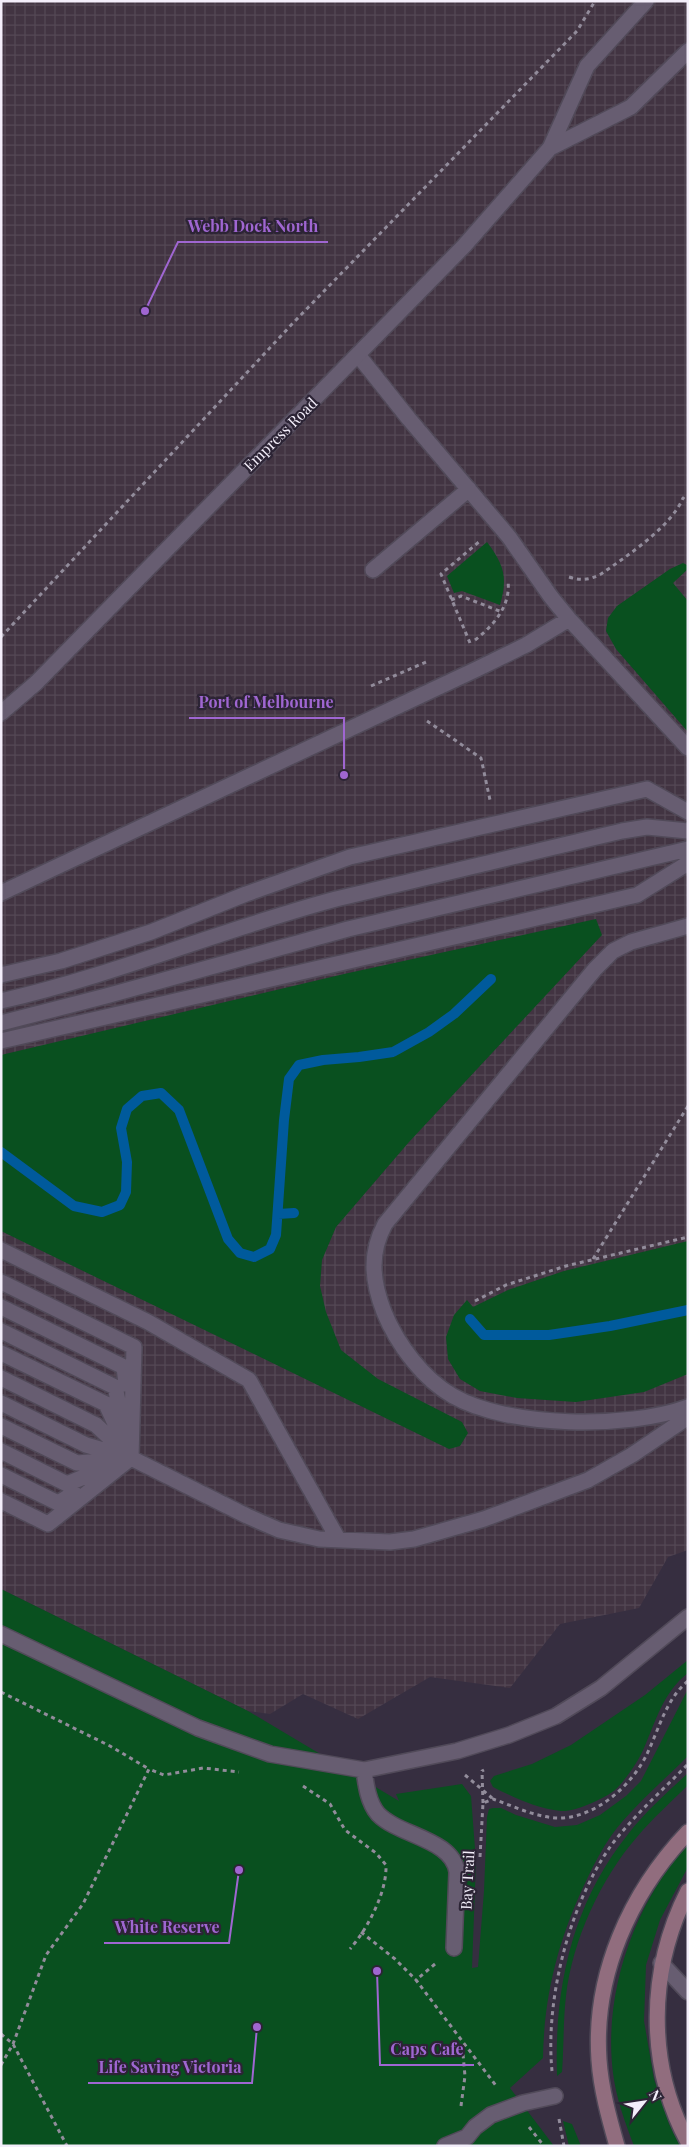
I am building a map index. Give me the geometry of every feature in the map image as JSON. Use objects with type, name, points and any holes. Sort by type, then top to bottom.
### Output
[{"type":"street","name":"Empress Road","points":[[1,713],[36,683],[464,246],[550,148],[587,66],[646,1]]},
{"type":"street","name":"Empress Road","points":[[550,148],[631,107],[688,51]]},
{"type":"street","points":[[358,355],[409,419],[509,537],[551,597],[569,619],[688,748]]},
{"type":"street","points":[[373,570],[470,489]]},
{"type":"street","points":[[1,893],[526,645],[569,619]]},
{"type":"street","points":[[1,975],[105,948],[298,875],[350,857],[395,846],[647,789],[688,812]]},
{"type":"street","points":[[1,1001],[125,967],[290,911],[336,899],[622,831],[647,827],[688,832]]},
{"type":"street","points":[[1,1023],[348,930],[688,849]]},
{"type":"street","points":[[1,1041],[30,1036],[637,895],[688,863]]},
{"type":"street","points":[[688,926],[631,942],[614,952],[595,969],[385,1224],[379,1236],[373,1260],[377,1290],[387,1319],[397,1337],[426,1375],[454,1397],[509,1415],[580,1422],[604,1423],[636,1420],[688,1407]]},
{"type":"street","points":[[1,1250],[148,1322],[249,1380],[338,1539]]},
{"type":"street","points":[[1,1282],[134,1347],[131,1458],[48,1524],[1,1501]]},
{"type":"street","points":[[1,1307],[124,1367],[131,1458]]},
{"type":"street","points":[[1,1331],[115,1386],[131,1458]]},
{"type":"street","points":[[1,1353],[106,1404],[131,1458]]},
{"type":"street","points":[[1,1378],[96,1424],[131,1458]]},
{"type":"street","points":[[1,1404],[86,1445],[131,1458],[279,1530],[310,1537],[390,1542],[414,1539],[484,1520],[588,1480],[632,1455],[688,1417]]},
{"type":"street","points":[[1,1426],[77,1464],[131,1458]]},
{"type":"street","points":[[1,1451],[67,1484],[131,1458]]},
{"type":"street","points":[[1,1475],[58,1503],[131,1458]]},
{"type":"street","points":[[1,1634],[198,1728],[270,1754],[364,1770],[458,1751],[509,1735],[556,1716],[602,1688],[688,1617]]},
{"type":"street","points":[[364,1770],[367,1792],[378,1814],[395,1826],[445,1851],[455,1863],[457,1872],[454,1948]]},
{"type":"street","points":[[617,2146],[602,2085],[598,2041],[605,1985],[624,1925],[634,1903],[666,1856],[688,1832]]},
{"type":"street","points":[[688,1891],[674,1922],[661,1964],[658,1988],[657,2040],[668,2098],[688,2142]]},
{"type":"street","points":[[661,1964],[688,1992]]},
{"type":"street","points":[[455,2142],[491,2115],[555,2096]]},
{"type":"path","points":[[1,637],[293,323],[577,31],[595,1]]},
{"type":"path","points":[[566,575],[580,581],[601,574],[666,521],[679,507],[683,498],[688,502]]},
{"type":"path","points":[[481,540],[441,574],[469,644],[488,630],[502,612],[509,587],[508,574]]},
{"type":"path","points":[[451,600],[461,596],[502,612]]},
{"type":"path","points":[[371,686],[433,659]]},
{"type":"path","points":[[398,674],[414,699],[420,716],[481,758],[491,804]]},
{"type":"path","points":[[593,1260],[688,1106]]},
{"type":"path","points":[[475,1301],[506,1285],[593,1260],[688,1237]]},
{"type":"path","name":"Bay Trail","points":[[480,1862],[483,1803],[493,1799],[540,1816],[560,1818],[584,1812],[600,1805],[616,1794],[638,1770],[668,1705],[688,1681]]},
{"type":"path","points":[[1,1692],[164,1775],[203,1768],[249,1773]]},
{"type":"path","points":[[555,2096],[551,2055],[556,1992],[564,1957],[581,1902],[610,1848],[627,1826],[688,1764]]},
{"type":"path","points":[[1,2065],[13,2044],[46,1955],[83,1904],[149,1769]]},
{"type":"path","points":[[301,1785],[330,1804],[345,1830],[376,1853],[386,1865],[385,1884],[362,1932],[350,1949]]},
{"type":"path","points":[[362,1932],[416,1980],[544,2146]]},
{"type":"path","points":[[416,1980],[440,1960]]},
{"type":"path","points":[[1,2034],[13,2044],[66,2146]]},
{"type":"path","points":[[455,2142],[465,2076],[462,2042]]},
{"type":"shaded area","points":[[1,1],[688,1],[688,1550],[668,1557],[639,1608],[560,1624],[510,1688],[430,1677],[358,1719],[303,1694],[270,1714],[248,1711],[1,1589]]},
{"type":"green space","points":[[487,542],[501,565],[503,572],[504,587],[500,605],[462,591],[454,593],[447,576]]},
{"type":"green space","points":[[683,563],[687,565],[688,569],[673,583],[688,601],[688,732],[616,649],[606,631],[608,618],[617,606],[670,569]]},
{"type":"green space","points":[[596,919],[602,935],[409,1142],[336,1227],[322,1260],[320,1286],[326,1312],[341,1350],[378,1379],[462,1422],[468,1433],[460,1446],[449,1449],[1,1231],[1,1055],[344,974]]},
{"type":"green space","points":[[688,1241],[688,1374],[644,1392],[576,1402],[517,1398],[480,1391],[460,1379],[448,1359],[446,1337],[454,1315],[467,1300],[473,1307],[508,1290],[564,1271]]},
{"type":"green space","points":[[1,1589],[248,1711],[399,1801],[396,1794],[462,1784],[471,1796],[476,1862],[472,1968],[478,1967],[489,1809],[501,1808],[516,1815],[555,1827],[577,1825],[600,1815],[626,1796],[641,1781],[688,1689],[688,1756],[628,1815],[611,1836],[595,1862],[568,1922],[555,1966],[546,2011],[543,2058],[510,2088],[554,2146],[1,2146]]},
{"type":"green space","points":[[688,1660],[688,1673],[666,1698],[642,1753],[630,1773],[608,1795],[575,1809],[561,1811],[534,1805],[493,1787],[490,1781],[494,1776],[532,1764],[571,1745],[645,1695]]},
{"type":"green space","points":[[688,1773],[688,1785],[649,1824],[624,1853],[590,1911],[569,1975],[565,2005],[562,2072],[557,2076],[557,2043],[563,1979],[580,1917],[593,1888],[609,1860],[629,1833],[650,1809]]},
{"type":"green space","points":[[688,1844],[688,1867],[660,1920],[646,1965],[644,2021],[654,2079],[669,2124],[680,2146],[634,2146],[624,2119],[613,2073],[611,2043],[618,1981],[626,1951],[652,1894]]},
{"type":"green space","points":[[563,2121],[572,2124],[581,2146],[569,2146]]},
{"type":"waterway","points":[[1,1152],[74,1206],[102,1212],[120,1205],[126,1192],[127,1162],[121,1128],[127,1109],[142,1096],[161,1093],[179,1110],[228,1239],[240,1253],[254,1257],[270,1249],[276,1235],[284,1120],[289,1079],[299,1065],[323,1060],[393,1052],[429,1032],[454,1014],[491,979]]},
{"type":"waterway","points":[[278,1214],[294,1213]]},
{"type":"waterway","points":[[470,1319],[484,1335],[549,1335],[610,1326],[688,1310]]},
{"type":"place","name":"Webb Dock North","points":[[145,311]]},
{"type":"place","name":"Port of Melbourne","points":[[344,775]]},
{"type":"place","name":"White Reserve","points":[[239,1870]]},
{"type":"place","name":"Caps Cafe","points":[[377,1971]]},
{"type":"place","name":"Life Saving Victoria","points":[[257,2027]]}]
